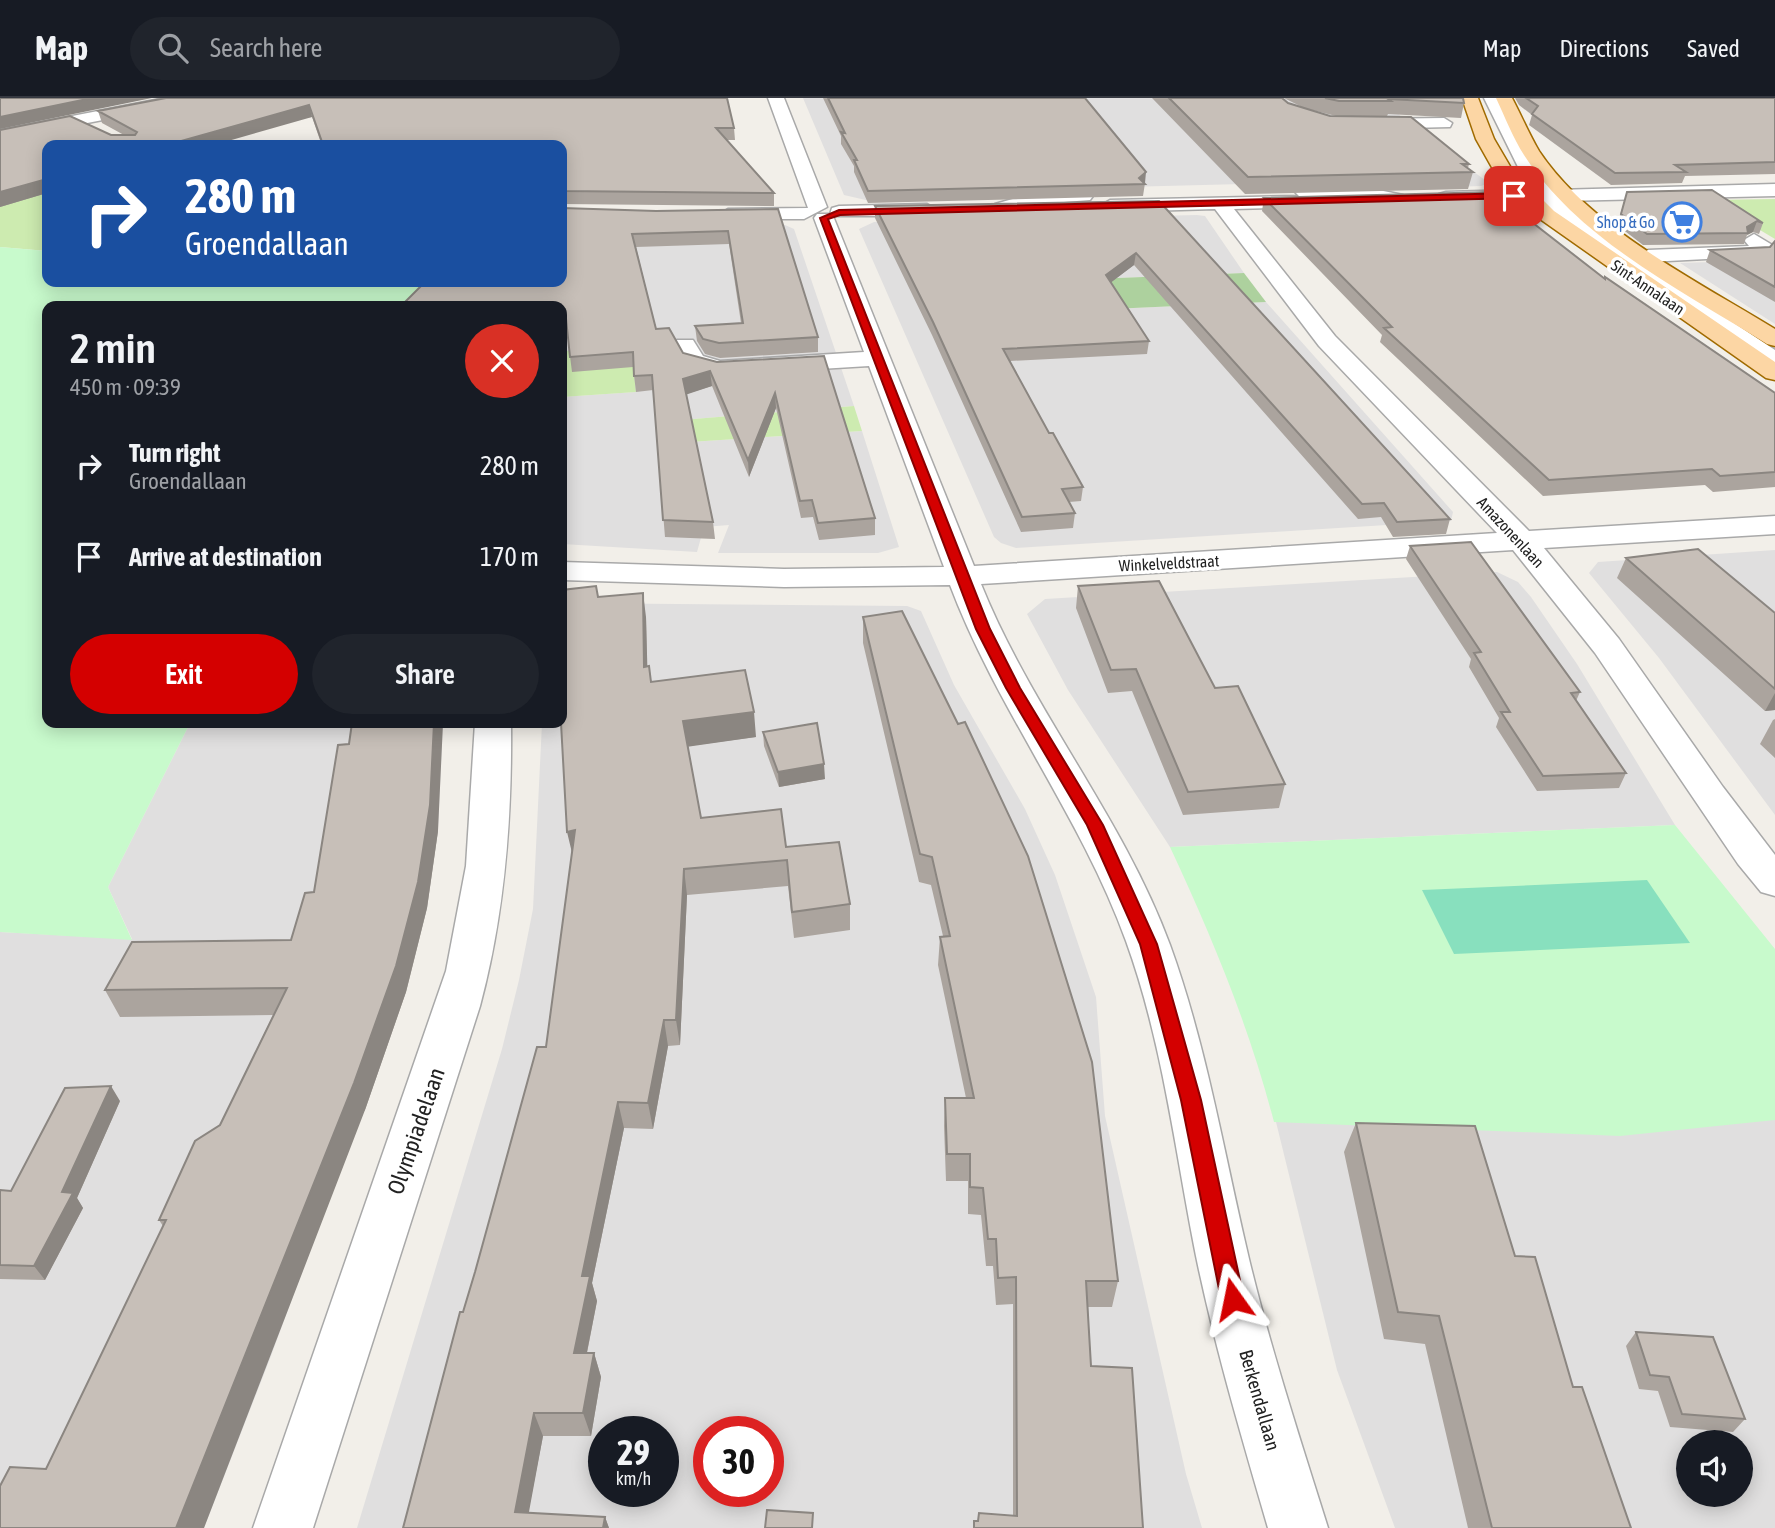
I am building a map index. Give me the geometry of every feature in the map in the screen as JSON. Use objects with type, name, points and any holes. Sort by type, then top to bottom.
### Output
[{"type":"main road","name":"Sint-Annalaan","points":[[1470,98],[1491,153],[1540,188],[1586,245],[1775,373]]},
{"type":"main road","name":"Sint-Annalaan","points":[[1504,98],[1533,155],[1540,188]]},
{"type":"main road","name":"Sint-Annalaan","points":[[1540,188],[1567,194],[1647,256],[1775,339]]},
{"type":"street","points":[[0,135],[190,98]]},
{"type":"street","name":"Berkendallaan","points":[[776,98],[983,629],[1013,688],[1074,788],[1109,852],[1148,944],[1191,1100],[1233,1299],[1298,1528]]},
{"type":"street","points":[[1492,98],[1540,188]]},
{"type":"street","points":[[1412,107],[1427,117],[1444,123]]},
{"type":"street","points":[[78,120],[102,133]]},
{"type":"street","points":[[1354,124],[1444,123],[1481,126]]},
{"type":"street","points":[[976,209],[1211,200],[1396,199],[1540,188]]},
{"type":"street","name":"Sint-Annalaan","points":[[1540,188],[1601,244],[1775,361]]},
{"type":"street","points":[[1567,194],[1775,190]]},
{"type":"street","points":[[1682,192],[1708,208]]},
{"type":"street","name":"Amazonenlaan","points":[[1211,200],[1327,341],[1522,542],[1607,646],[1694,776],[1775,882]]},
{"type":"street","points":[[705,215],[950,209]]},
{"type":"street","points":[[1647,256],[1758,253],[1765,246],[1754,240]]},
{"type":"street","points":[[685,345],[694,361],[719,368],[878,358]]},
{"type":"street","name":"Winkelveldstraat","points":[[567,570],[784,578],[962,576],[1775,525]]},
{"type":"street","name":"Olympiadelaan","points":[[283,1528],[458,1006],[474,950],[490,828],[493,728]]},
{"type":"shaded area","points":[[803,98],[1457,98],[1462,109],[1461,118],[1391,107],[1409,124],[1489,183],[1481,186],[1389,189],[1365,181],[1004,190],[870,201],[844,195]]},
{"type":"shaded area","points":[[1205,216],[1244,273],[1092,279],[1089,310],[1266,302],[1453,512],[1451,521],[1016,548],[1001,543],[994,537],[859,229],[874,222]]},
{"type":"shaded area","points":[[567,225],[785,225],[794,229],[854,406],[657,422],[658,444],[862,431],[899,547],[878,553],[718,553],[729,525],[704,527],[697,552],[567,544],[567,397],[635,392],[567,352],[567,301],[410,301],[419,287],[567,287]]},
{"type":"shaded area","points":[[1775,260],[1775,324],[1680,263]]},
{"type":"shaded area","points":[[1775,550],[1775,815],[1659,658],[1589,573],[1598,562]]},
{"type":"shaded area","points":[[1497,572],[1518,582],[1531,597],[1577,664],[1675,825],[1170,847],[1068,690],[1027,614],[1045,599]]},
{"type":"shaded area","points":[[567,603],[907,606],[921,611],[954,685],[1025,809],[1055,875],[1096,997],[1105,1116],[1186,1474],[1202,1528],[357,1528],[502,1049],[533,909],[542,728],[567,728]]},
{"type":"shaded area","points":[[188,728],[443,728],[438,830],[427,908],[406,989],[271,1356],[204,1528],[0,1528],[0,932],[132,939],[108,887]]},
{"type":"shaded area","points":[[1775,1120],[1775,1528],[1395,1528],[1337,1370],[1276,1122]]},
{"type":"green space","points":[[42,191],[42,251],[0,247],[0,198]]},
{"type":"green space","points":[[1775,199],[1775,239],[1710,200]]},
{"type":"green space","points":[[0,247],[42,251],[42,287],[419,287],[409,301],[42,301],[42,728],[188,728],[108,887],[132,940],[0,932]]},
{"type":"green space","points":[[1244,273],[1266,302],[1089,310],[1092,279]]},
{"type":"green space","points":[[631,346],[636,392],[567,397],[567,351]]},
{"type":"green space","points":[[854,406],[862,431],[658,444],[657,422]]},
{"type":"green space","points":[[1675,825],[1775,949],[1775,1120],[1620,1136],[1274,1122],[1253,1051],[1228,982],[1170,847]]},
{"type":"green space","points":[[1647,880],[1690,943],[1454,954],[1422,890]]},
{"type":"building","points":[[0,98],[92,98],[0,117]]},
{"type":"building","points":[[166,98],[727,98],[734,128],[716,128],[774,193],[567,191],[567,140],[321,140],[309,105],[185,140],[42,140],[42,180],[0,192],[0,130],[70,116],[111,135],[135,135],[137,132],[98,111]]},
{"type":"building","points":[[828,98],[1085,98],[1146,172],[1139,178],[1145,184],[868,191],[854,160],[857,160],[841,132],[845,133]]},
{"type":"building","points":[[1169,98],[1282,98],[1288,103],[1330,116],[1411,117],[1469,164],[1462,164],[1473,172],[1248,177]]},
{"type":"building","points":[[1325,98],[1463,98],[1464,103],[1388,99],[1391,101],[1339,101]]},
{"type":"building","points":[[1526,98],[1775,98],[1775,162],[1675,165],[1686,172],[1615,173],[1532,114],[1538,106]]},
{"type":"building","points":[[1712,190],[1763,223],[1757,221],[1747,227],[1748,233],[1647,234],[1621,214],[1627,192]]},
{"type":"building","points":[[1493,192],[1605,279],[1775,393],[1775,472],[1720,476],[1712,469],[1549,480],[1384,328],[1392,327],[1264,198]]},
{"type":"building","points":[[1159,201],[1450,519],[1397,522],[1384,503],[1362,504],[1136,253],[1106,275],[1149,341],[1003,349],[1049,433],[1053,433],[1083,487],[1062,489],[1075,513],[1022,517],[933,322],[875,206]]},
{"type":"building","points":[[567,208],[656,211],[778,209],[818,337],[719,343],[703,339],[695,326],[743,323],[728,231],[632,234],[656,329],[669,328],[683,353],[717,362],[824,356],[875,518],[818,523],[812,500],[800,501],[775,393],[748,460],[710,371],[683,379],[713,522],[663,520],[652,375],[634,376],[633,352],[570,357],[567,301],[406,301],[420,287],[567,287]]},
{"type":"building","points":[[1775,241],[1775,287],[1710,250],[1770,247]]},
{"type":"building","points":[[1471,542],[1580,692],[1571,693],[1626,773],[1543,776],[1501,712],[1510,712],[1474,653],[1481,652],[1410,546]]},
{"type":"building","points":[[1698,549],[1775,613],[1775,689],[1626,558]]},
{"type":"building","points":[[1159,581],[1215,688],[1238,686],[1285,784],[1188,792],[1136,669],[1111,670],[1078,586]]},
{"type":"building","points":[[596,586],[598,597],[643,593],[644,667],[649,666],[651,682],[745,670],[754,712],[683,721],[701,818],[781,809],[786,847],[839,842],[850,904],[792,912],[787,860],[684,869],[676,1020],[664,1020],[648,1103],[618,1102],[582,1276],[590,1276],[574,1353],[594,1353],[583,1413],[534,1413],[515,1512],[605,1517],[603,1528],[403,1528],[460,1312],[463,1312],[475,1272],[537,1047],[546,1047],[575,830],[567,832],[561,728],[567,728],[567,589]]},
{"type":"building","points":[[902,611],[958,724],[965,722],[1028,856],[1092,1062],[1118,1281],[1086,1281],[1091,1366],[1132,1368],[1143,1528],[974,1528],[974,1521],[978,1521],[979,1513],[1017,1516],[1016,1277],[998,1278],[996,1239],[988,1239],[983,1188],[970,1187],[970,1154],[947,1154],[945,1098],[974,1098],[940,937],[950,936],[932,857],[920,854],[863,617]]},
{"type":"building","points":[[817,723],[824,764],[778,772],[763,732]]},
{"type":"building","points":[[351,728],[434,728],[430,805],[418,882],[396,966],[354,1083],[176,1528],[0,1528],[0,1486],[10,1467],[46,1469],[166,1220],[159,1220],[195,1141],[220,1125],[287,988],[105,990],[132,942],[291,940],[305,893],[314,892],[338,745],[349,744]]},
{"type":"building","points":[[111,1086],[62,1192],[73,1193],[34,1266],[0,1265],[0,1190],[11,1191],[65,1088]]},
{"type":"building","points":[[1356,1123],[1475,1126],[1515,1256],[1535,1257],[1573,1387],[1582,1387],[1631,1528],[1492,1528],[1439,1316],[1398,1312]]},
{"type":"building","points":[[1636,1332],[1713,1337],[1745,1419],[1682,1414],[1669,1377],[1650,1375]]},
{"type":"building","points":[[767,1510],[813,1513],[812,1528],[765,1528]]},
{"type":"place","name":"Shop & Go","points":[[1682,222]]},
{"type":"route","points":[[1233,1299],[1191,1100],[1171,1019],[1148,944],[1095,825],[1013,688],[983,629],[824,218],[836,216],[839,212],[1514,196]]}]
